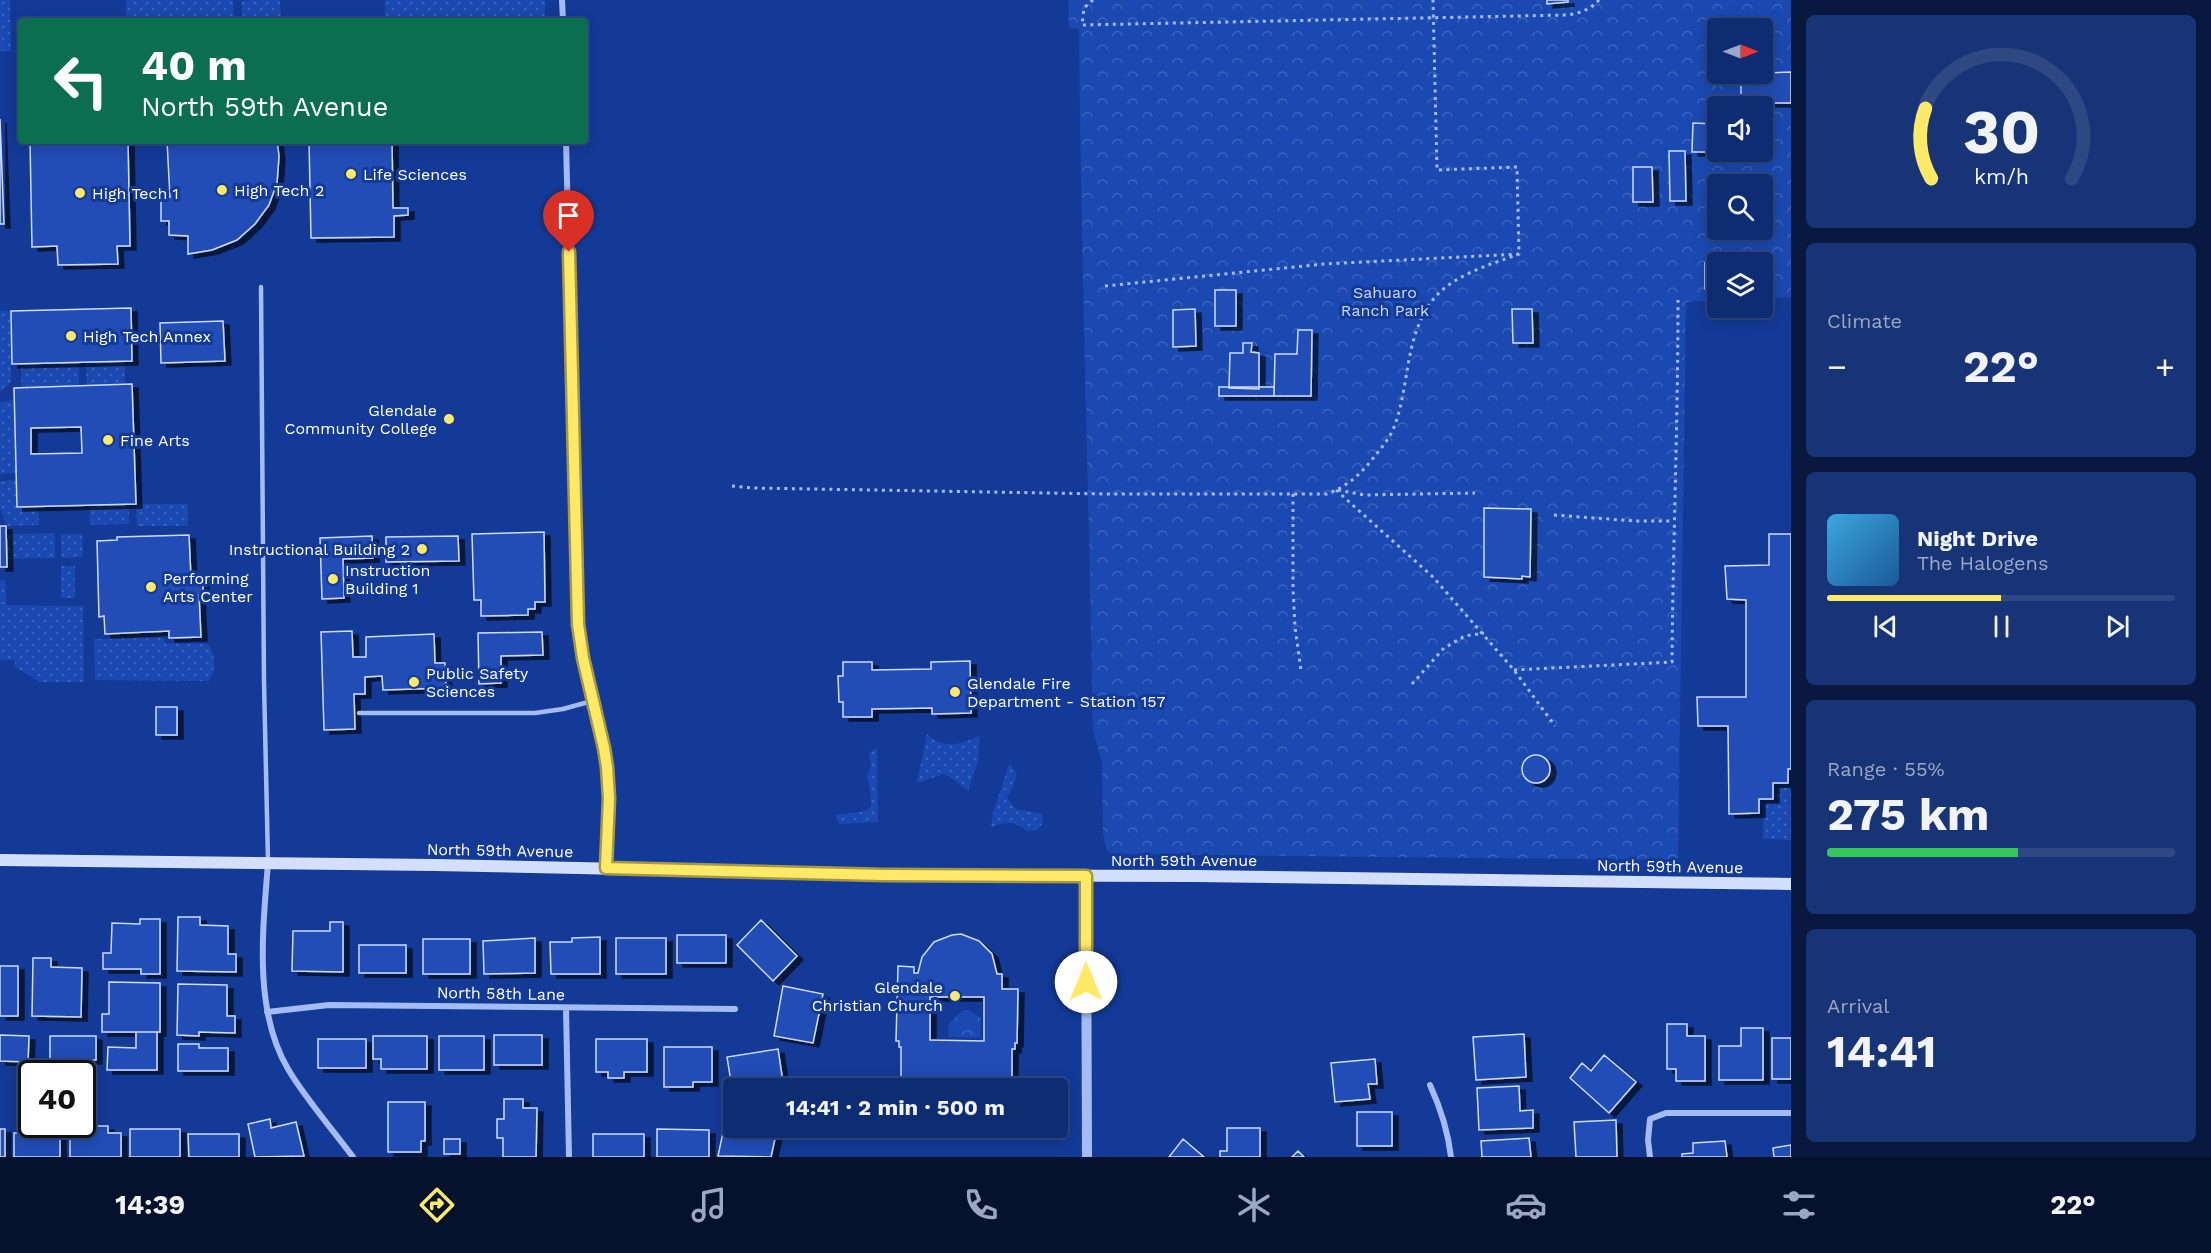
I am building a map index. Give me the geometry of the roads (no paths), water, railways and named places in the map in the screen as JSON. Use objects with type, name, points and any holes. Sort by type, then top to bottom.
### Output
[{"type":"main road","name":"North 59th Avenue","points":[[0,860],[869,874],[1791,884]]},
{"type":"street","points":[[562,0],[563,18]]},
{"type":"street","points":[[566,144],[578,624],[583,658],[607,767],[609,798],[606,868]]},
{"type":"street","points":[[268,863],[264,961],[267,1012],[277,1046],[288,1069],[353,1157]]},
{"type":"street","points":[[1086,876],[1087,1157]]},
{"type":"street","name":"North 58th Lane","points":[[267,1012],[329,1005],[735,1009]]},
{"type":"street","points":[[566,1008],[569,1157]]},
{"type":"street","points":[[1430,1085],[1442,1110],[1448,1131],[1451,1157]]},
{"type":"street","points":[[1650,1157],[1648,1140],[1650,1119],[1666,1113],[1791,1113]]},
{"type":"lane","points":[[261,287],[264,690],[268,863]]},
{"type":"lane","points":[[359,712],[535,712],[563,709],[592,701]]},
{"type":"place","name":"Life Sciences","points":[[351,174]]},
{"type":"place","name":"High Tech 2","points":[[222,190]]},
{"type":"place","name":"High Tech 1","points":[[80,193]]},
{"type":"place","name":"High Tech Annex","points":[[71,336]]},
{"type":"place","name":"Glendale Community College","points":[[449,419]]},
{"type":"place","name":"Fine Arts","points":[[108,440]]},
{"type":"place","name":"Instructional Building 2","points":[[422,549]]},
{"type":"place","name":"Instruction Building 1","points":[[333,579]]},
{"type":"place","name":"Performing Arts Center","points":[[151,587]]},
{"type":"place","name":"Public Safety Sciences","points":[[414,682]]},
{"type":"place","name":"Glendale Fire Department - Station 157","points":[[955,692]]},
{"type":"place","name":"Glendale Christian Church","points":[[955,996]]},
{"type":"park label","name":"Sahuaro Ranch Park","points":[[1385,301]]}]
